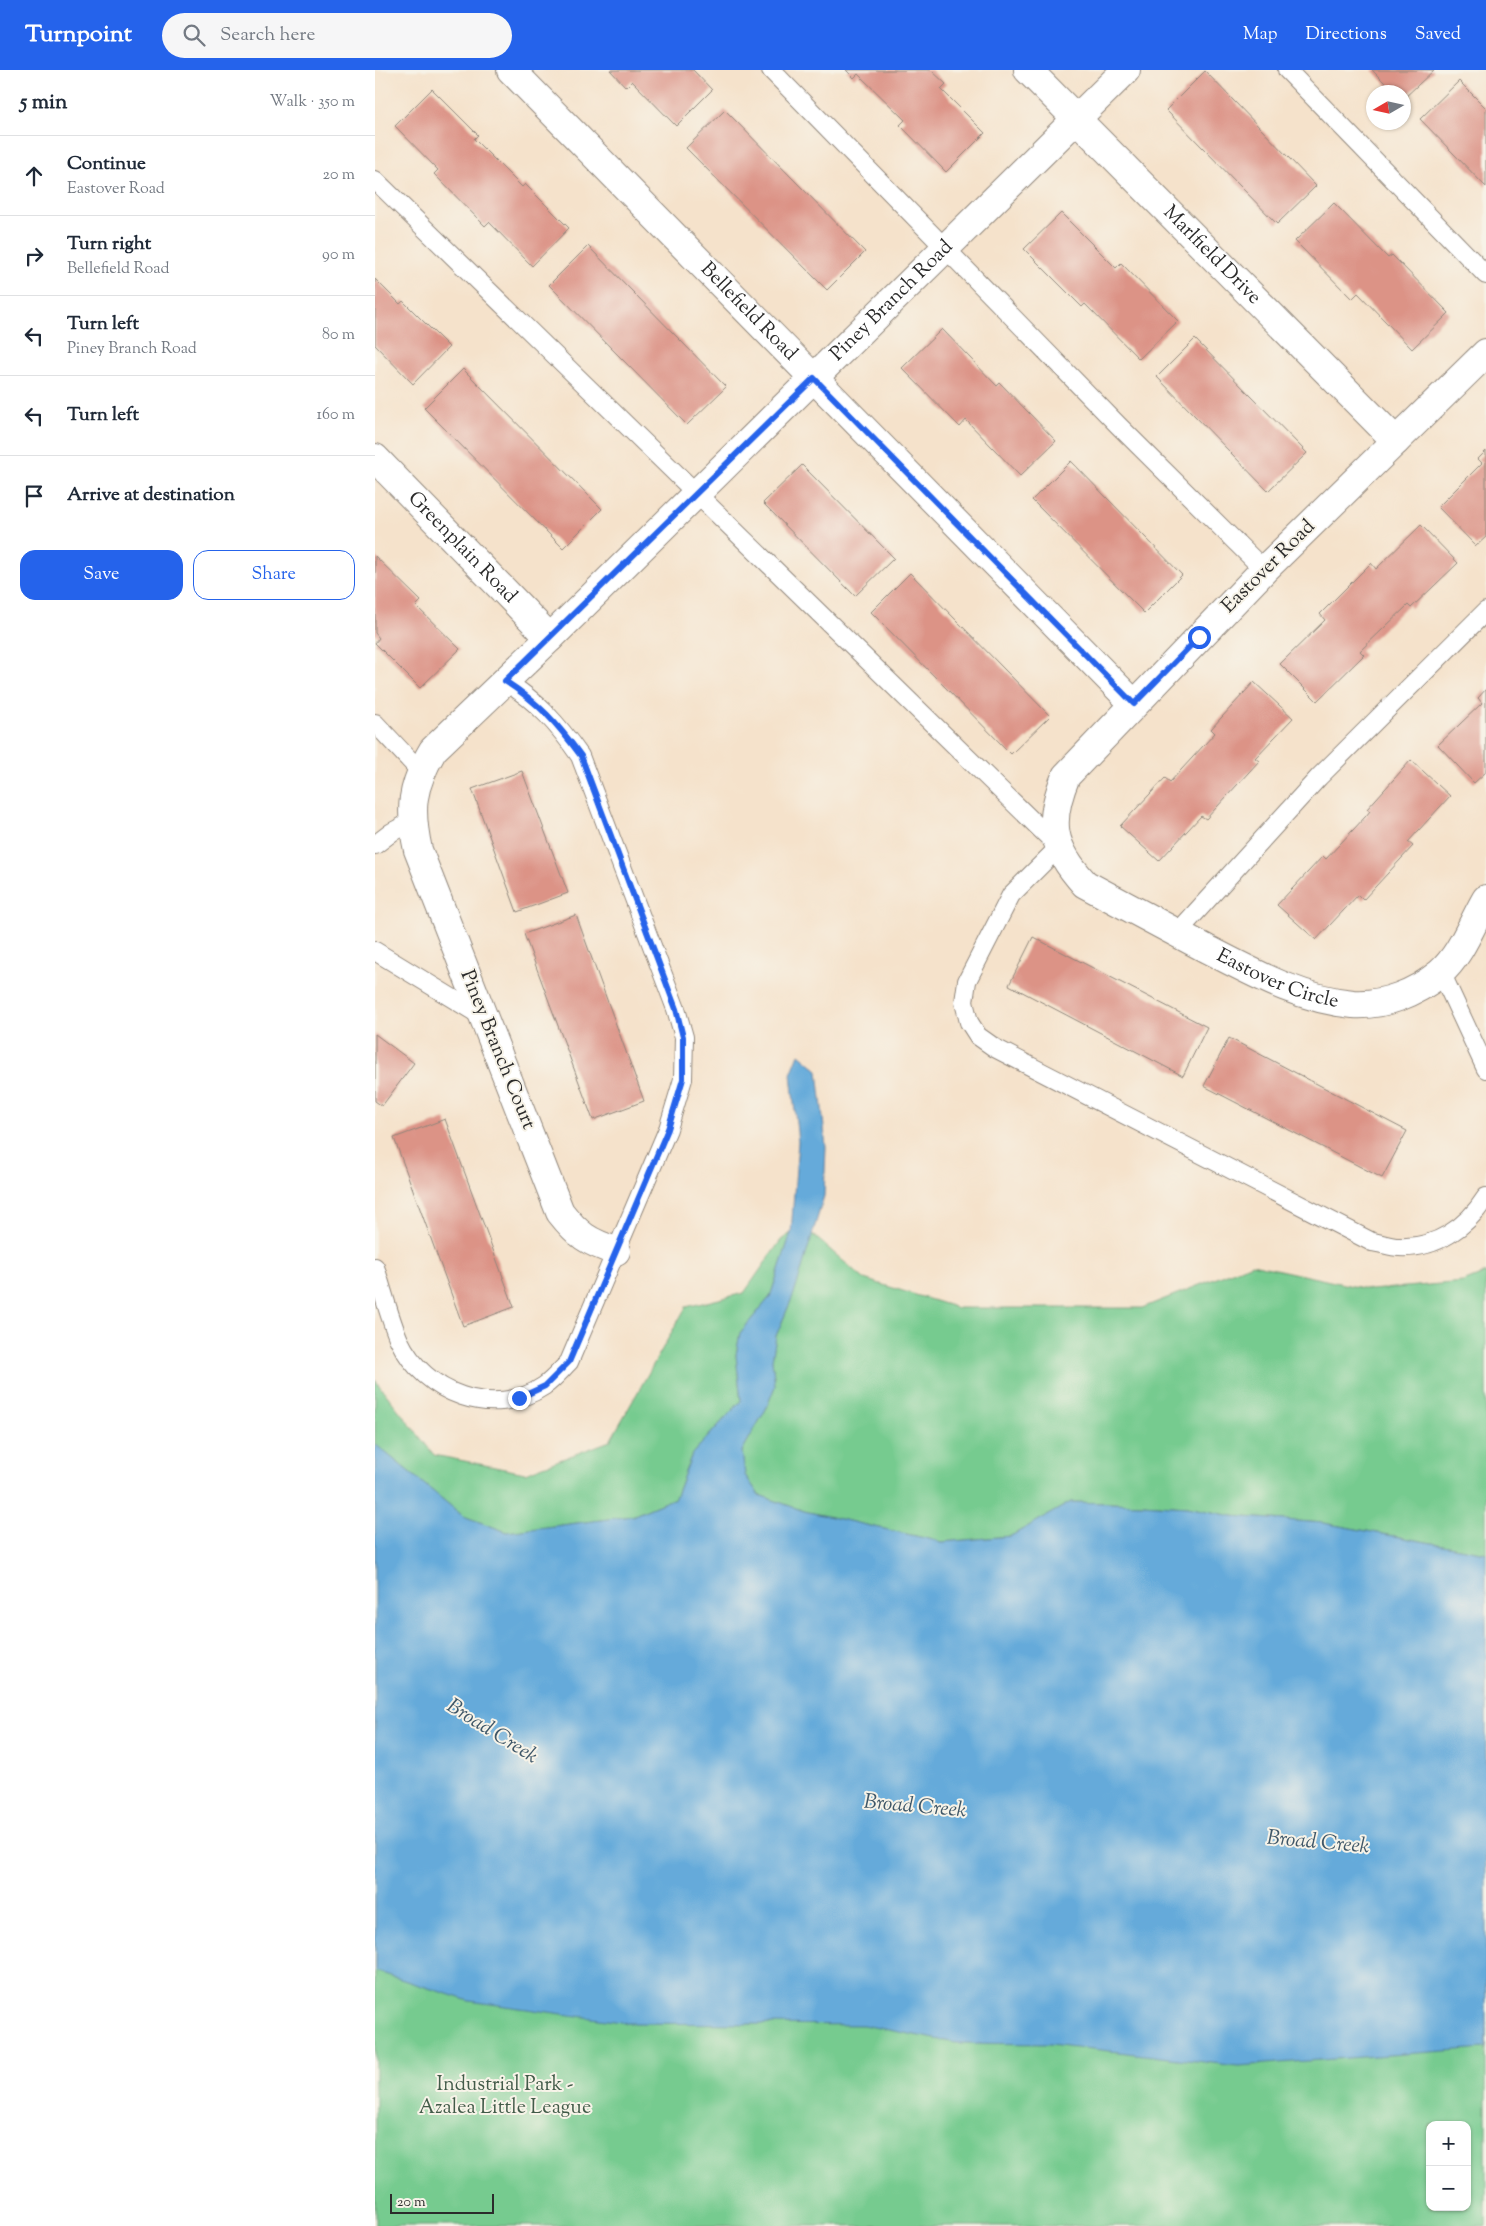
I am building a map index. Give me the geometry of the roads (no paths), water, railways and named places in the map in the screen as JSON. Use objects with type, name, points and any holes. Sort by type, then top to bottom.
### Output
[{"type":"street","name":"Bellefield Road","points":[[511,70],[1134,704]]},
{"type":"street","name":"Marlfield Drive","points":[[1028,70],[1396,440]]},
{"type":"street","name":"Piney Branch Road","points":[[411,822],[412,804],[420,771],[433,750],[550,638],[1126,70]]},
{"type":"street","name":"Eastover Road","points":[[1059,847],[1054,825],[1056,800],[1066,776],[1264,570],[1486,352]]},
{"type":"street","name":"Greenplain Road","points":[[375,458],[550,638]]},
{"type":"street","name":"Piney Branch Court","points":[[411,822],[418,850],[560,1212],[575,1231],[597,1244],[617,1251]]},
{"type":"street","name":"Eastover Circle","points":[[1059,847],[1067,864],[1085,884],[1266,980],[1311,996],[1353,1004],[1385,1001],[1414,991],[1441,972],[1456,954],[1486,900]]},
{"type":"lane","points":[[771,70],[1119,426],[1264,570]]},
{"type":"lane","points":[[1287,70],[1486,275]]},
{"type":"lane","points":[[375,180],[1059,847],[1011,895],[967,981],[964,1002],[969,1022],[978,1036],[995,1048],[1372,1242],[1399,1247],[1427,1245],[1456,1231],[1477,1212],[1486,1197]]},
{"type":"lane","points":[[1177,933],[1319,777],[1486,611]]},
{"type":"lane","points":[[375,1267],[400,1341],[417,1366],[440,1386],[468,1399],[491,1403],[519,1398],[545,1386],[569,1362],[671,1120],[683,1079],[683,1037],[676,1009],[581,756],[557,722],[526,694],[505,681]]},
{"type":"lane","points":[[375,723],[420,771]]},
{"type":"lane","points":[[375,845],[392,832],[411,822]]},
{"type":"lane","points":[[375,951],[484,1017]]},
{"type":"lane","points":[[1441,972],[1486,1069]]},
{"type":"water","name":"Broad Creek","points":[[799,1054],[818,1070],[826,1147],[824,1196],[795,1291],[776,1336],[772,1360],[775,1386],[766,1409],[742,1451],[745,1475],[759,1495],[804,1511],[942,1542],[1011,1536],[1071,1502],[1187,1507],[1232,1516],[1323,1523],[1486,1553],[1486,2048],[1238,2066],[1050,2044],[956,2043],[863,2025],[628,2023],[469,2001],[375,1971],[375,1444],[463,1516],[507,1532],[632,1516],[675,1498],[692,1454],[741,1401],[736,1355],[740,1333],[770,1297],[791,1233],[798,1142],[791,1074]]},
{"type":"park label","name":"Industrial Park - Azalea Little League","points":[[505,2096]]}]
